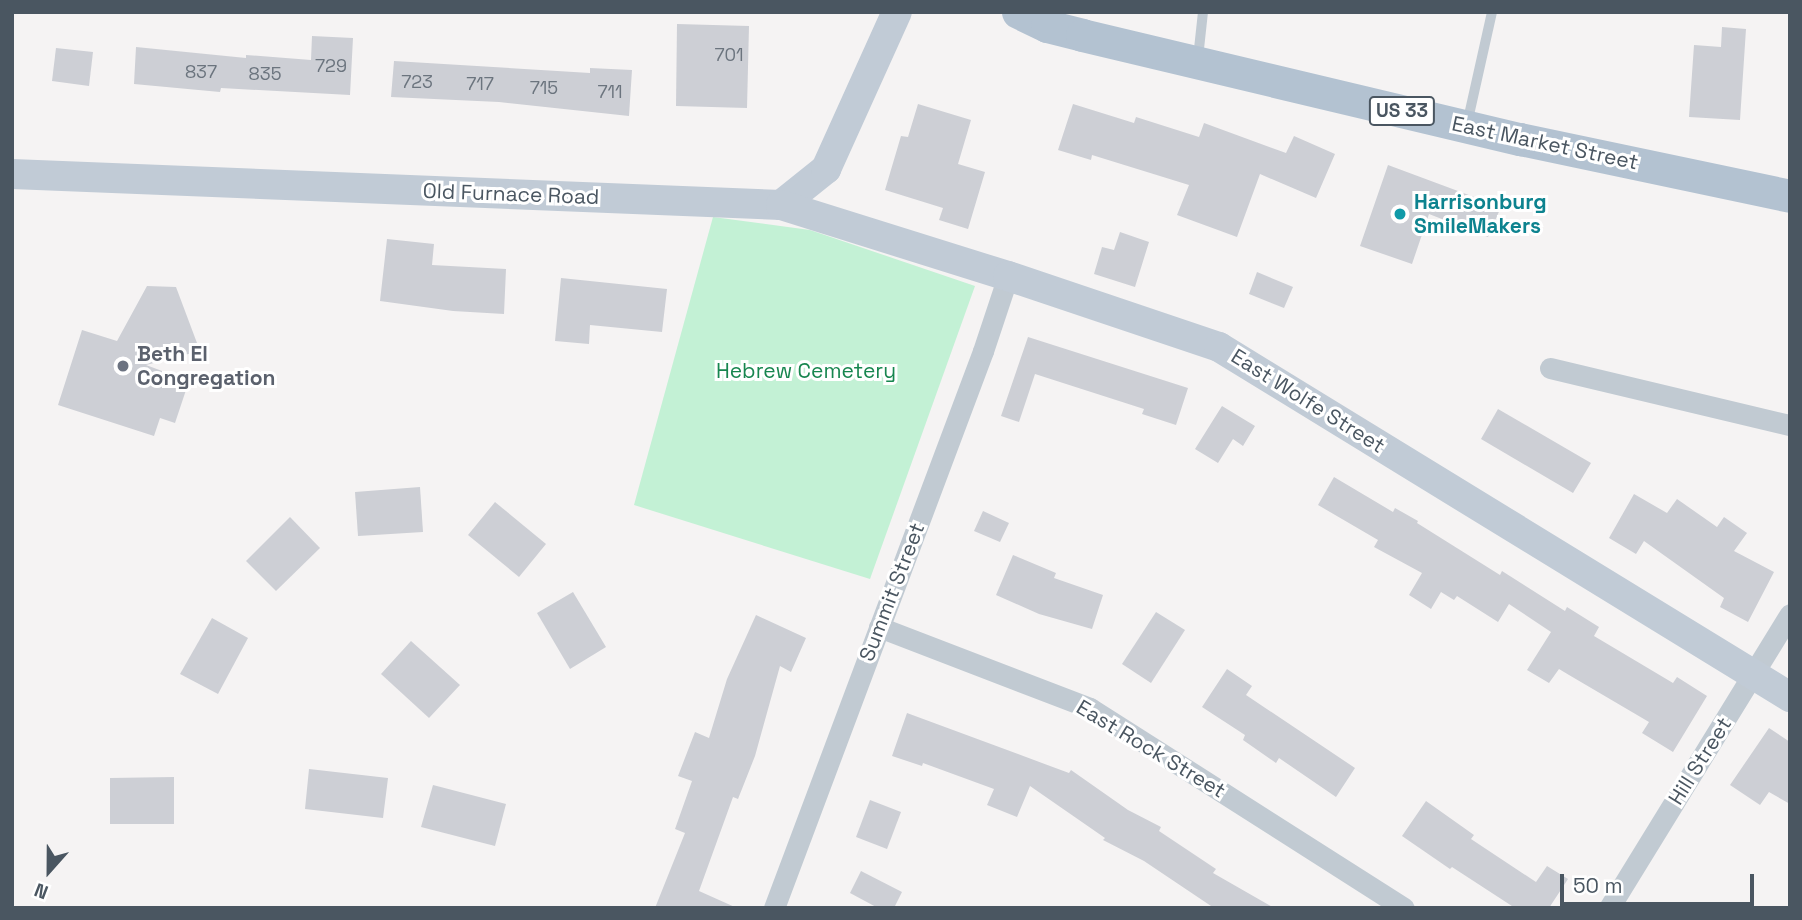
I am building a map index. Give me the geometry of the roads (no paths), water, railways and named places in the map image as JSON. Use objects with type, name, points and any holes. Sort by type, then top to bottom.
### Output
[{"type":"main road","name":"East Market Street","points":[[1018,12],[1047,26],[1082,30],[1197,62],[1467,127],[1790,195]]},
{"type":"street","points":[[781,205],[826,169],[897,12]]},
{"type":"street","name":"Old Furnace Road","points":[[12,174],[781,205]]},
{"type":"street","name":"East Wolfe Street","points":[[781,205],[1008,276],[1219,347],[1790,697]]},
{"type":"street","name":"Summit Street","points":[[774,908],[1008,276]]},
{"type":"street","points":[[1550,368],[1790,425]]},
{"type":"street","name":"Hill Street","points":[[1609,908],[1790,614]]},
{"type":"street","name":"East Rock Street","points":[[879,627],[1090,708],[1404,908]]},
{"type":"lane","points":[[1197,62],[1203,12]]},
{"type":"lane","points":[[1467,127],[1492,12]]},
{"type":"place","name":"Harrisonburg SmileMakers","points":[[1400,214]]},
{"type":"place","name":"Beth El Congregation","points":[[123,366]]},
{"type":"park label","name":"Hebrew Cemetery","points":[[806,371]]}]
